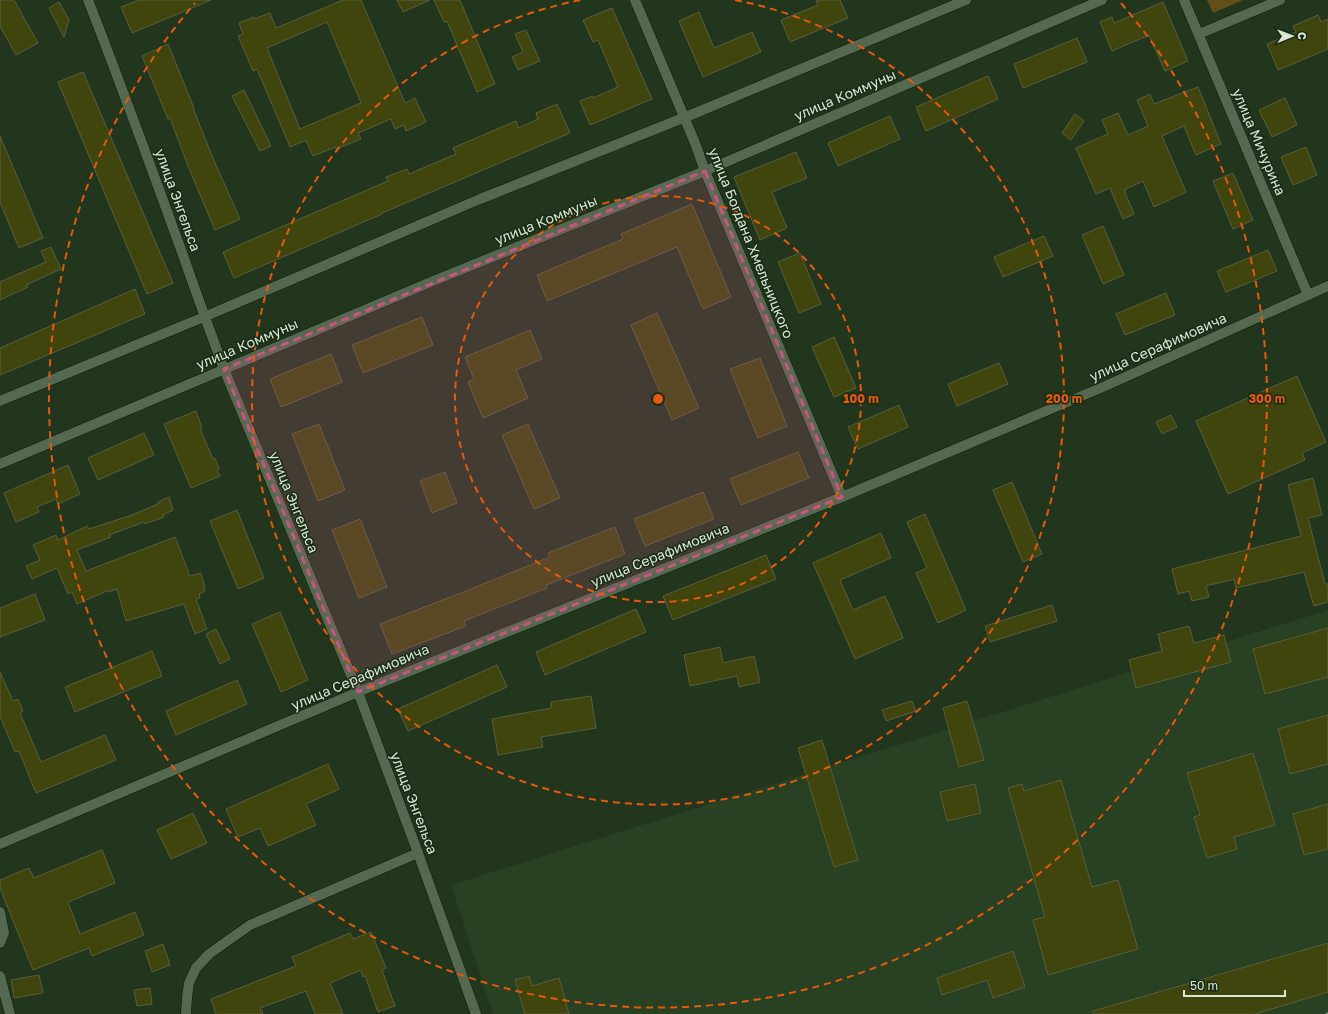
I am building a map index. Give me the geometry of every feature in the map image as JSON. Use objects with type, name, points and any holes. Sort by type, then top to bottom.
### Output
[{"type":"street","name":"улица Энгельса","points":[[88,0],[183,256],[204,317],[224,369],[358,692],[476,1014]]},
{"type":"street","name":"улица Богдана Хмельницкого","points":[[635,0],[842,497]]},
{"type":"street","points":[[0,401],[204,317],[480,199],[684,117],[966,0]]},
{"type":"street","name":"улица Коммуны","points":[[0,464],[440,278],[705,171],[1102,0]]},
{"type":"street","name":"улица Мичурина","points":[[1184,0],[1308,295]]},
{"type":"street","points":[[1199,34],[1280,0]]},
{"type":"street","name":"улица Серафимовича","points":[[0,844],[358,692],[842,497],[1103,387],[1328,286]]},
{"type":"street","points":[[186,1014],[189,983],[196,968],[209,954],[250,925],[418,853]]},
{"type":"street","points":[[0,912],[4,933],[0,943]]},
{"type":"street","points":[[0,976],[10,1014]]},
{"type":"highlighted area","points":[[705,171],[842,497],[358,692],[224,369]]},
{"type":"shaded area","points":[[1207,0],[1243,0],[1213,13]]},
{"type":"shaded area","points":[[1328,610],[1328,1014],[493,1014],[451,885]]},
{"type":"building","points":[[0,0],[14,0],[38,43],[16,55],[0,26]]},
{"type":"building","points":[[139,0],[211,0],[132,33],[121,7]]},
{"type":"building","points":[[343,0],[361,0],[405,103],[415,98],[426,122],[406,131],[404,125],[395,129],[391,119],[358,133],[361,139],[313,156],[306,140],[290,147],[257,69],[253,71],[238,36],[243,34],[239,23],[270,13],[276,28]],"holes":[[[327,22],[361,103],[300,129],[267,48]]]},
{"type":"building","points":[[397,0],[430,0],[403,12]]},
{"type":"building","points":[[434,0],[460,0],[495,84],[477,92],[447,21],[444,22]]},
{"type":"building","points":[[816,0],[840,0],[848,18],[790,42],[781,20],[818,5]]},
{"type":"building","points":[[59,2],[69,20],[64,37],[49,8]]},
{"type":"building","points":[[1163,2],[1188,61],[1165,71],[1149,35],[1112,51],[1100,22],[1112,17],[1114,23]]},
{"type":"building","points":[[612,8],[652,99],[590,125],[580,101],[592,96],[593,98],[618,87],[598,40],[593,42],[583,20]]},
{"type":"building","points":[[699,12],[714,48],[752,32],[761,52],[703,77],[679,21]]},
{"type":"building","points":[[1318,15],[1321,22],[1328,19],[1328,49],[1278,70],[1267,44],[1296,32],[1293,26]]},
{"type":"building","points":[[526,30],[540,61],[518,70],[512,57],[523,52],[515,34]]},
{"type":"building","points":[[1077,38],[1087,62],[1023,88],[1014,64]]},
{"type":"building","points":[[168,44],[212,156],[240,219],[215,230],[170,118],[168,119],[142,56]]},
{"type":"building","points":[[83,72],[173,283],[147,294],[58,82]]},
{"type":"building","points":[[988,76],[998,99],[926,131],[916,107]]},
{"type":"building","points":[[1198,87],[1221,144],[1196,155],[1184,126],[1162,136],[1186,192],[1154,207],[1143,181],[1124,190],[1134,214],[1123,219],[1110,188],[1096,194],[1076,148],[1108,134],[1102,120],[1118,113],[1128,135],[1148,126],[1137,100],[1150,94],[1154,104]]},
{"type":"building","points":[[244,90],[271,146],[260,151],[232,96]]},
{"type":"building","points":[[1285,98],[1297,125],[1272,137],[1259,110]]},
{"type":"building","points":[[557,104],[570,133],[234,278],[223,252],[388,181],[386,177],[407,169],[409,174],[456,154],[453,148],[516,121],[518,128],[538,119],[536,113]]},
{"type":"building","points":[[1075,114],[1084,121],[1071,140],[1062,133]]},
{"type":"building","points":[[890,116],[900,139],[838,166],[828,143]]},
{"type":"building","points":[[0,136],[43,238],[19,248],[0,202]]},
{"type":"building","points":[[1306,147],[1317,175],[1293,185],[1281,157]]},
{"type":"building","points":[[796,152],[807,178],[772,192],[787,228],[760,240],[734,177]]},
{"type":"building","points":[[1233,173],[1253,220],[1233,229],[1213,181]]},
{"type":"building","points":[[692,204],[731,297],[703,309],[677,247],[547,301],[537,275],[623,239],[621,234]]},
{"type":"building","points":[[1103,226],[1124,275],[1103,284],[1082,235]]},
{"type":"building","points":[[1044,236],[1053,256],[1003,277],[994,257]]},
{"type":"building","points":[[51,247],[61,269],[26,285],[28,287],[0,300],[0,282],[46,262],[41,251]]},
{"type":"building","points":[[1268,250],[1277,271],[1226,292],[1217,271]]},
{"type":"building","points":[[800,253],[821,304],[799,313],[778,262]]},
{"type":"building","points":[[135,289],[145,314],[0,375],[0,348]]},
{"type":"building","points":[[1166,293],[1175,315],[1125,335],[1116,314]]},
{"type":"building","points":[[657,313],[699,408],[672,420],[631,325]]},
{"type":"building","points":[[422,317],[433,345],[363,373],[352,345]]},
{"type":"building","points":[[530,330],[542,359],[516,370],[528,398],[483,418],[468,382],[474,379],[465,357]]},
{"type":"building","points":[[834,337],[856,388],[834,397],[812,347]]},
{"type":"building","points":[[331,354],[342,382],[281,407],[270,379]]},
{"type":"building","points":[[760,358],[787,426],[758,438],[730,369]]},
{"type":"building","points":[[999,363],[1008,384],[957,406],[948,384]]},
{"type":"building","points":[[1297,376],[1326,442],[1302,453],[1305,460],[1228,494],[1196,421]]},
{"type":"building","points":[[899,405],[908,427],[858,449],[848,427]]},
{"type":"building","points":[[196,411],[202,428],[200,429],[213,459],[215,458],[219,469],[217,470],[220,476],[191,488],[164,424]]},
{"type":"building","points":[[1171,415],[1177,427],[1162,434],[1156,422]]},
{"type":"building","points":[[319,424],[345,490],[318,501],[292,434]]},
{"type":"building","points":[[528,424],[560,498],[534,509],[502,435]]},
{"type":"building","points":[[144,433],[154,455],[98,480],[88,458]]},
{"type":"building","points":[[798,452],[809,478],[741,505],[730,479]]},
{"type":"building","points":[[68,465],[80,494],[58,504],[56,499],[37,507],[39,512],[16,522],[4,493]]},
{"type":"building","points":[[445,472],[457,503],[432,513],[420,481]]},
{"type":"building","points":[[1313,478],[1322,515],[1308,518],[1325,584],[1328,584],[1328,602],[1314,606],[1304,572],[1236,588],[1234,579],[1206,586],[1209,597],[1192,601],[1189,591],[1178,594],[1172,569],[1301,536],[1288,485]]},
{"type":"building","points":[[1012,482],[1042,554],[1023,562],[993,490]]},
{"type":"building","points":[[703,492],[714,519],[645,546],[634,519]]},
{"type":"building","points":[[169,497],[173,510],[163,515],[164,517],[145,524],[144,522],[109,535],[111,537],[77,550],[86,571],[175,537],[190,576],[201,573],[205,588],[204,592],[199,594],[200,598],[196,599],[207,629],[195,634],[184,604],[126,621],[117,589],[109,592],[109,590],[77,604],[72,592],[68,594],[57,568],[32,579],[26,566],[40,560],[33,545],[56,535],[58,540],[87,526],[89,529],[132,515],[158,504],[158,502]]},
{"type":"building","points":[[237,510],[264,578],[238,589],[210,521]]},
{"type":"building","points":[[925,514],[966,610],[938,623],[916,573],[927,568],[907,522]]},
{"type":"building","points":[[360,519],[387,587],[359,598],[332,530]]},
{"type":"building","points":[[615,527],[625,554],[546,585],[547,588],[464,621],[466,626],[392,654],[380,624],[550,557],[548,553]]},
{"type":"building","points":[[881,533],[891,558],[840,580],[853,610],[885,596],[903,638],[855,659],[813,563]]},
{"type":"building","points":[[766,555],[776,579],[673,620],[663,596]]},
{"type":"building","points":[[35,594],[45,620],[0,637],[0,608]]},
{"type":"building","points":[[1052,605],[1057,621],[990,642],[985,626]]},
{"type":"building","points":[[636,609],[646,632],[545,675],[536,652]]},
{"type":"building","points":[[280,612],[308,680],[281,692],[252,624]]},
{"type":"building","points":[[1189,626],[1194,643],[1224,635],[1231,662],[1136,688],[1129,660],[1162,651],[1158,634]]},
{"type":"building","points":[[1328,628],[1328,677],[1265,694],[1253,649]]},
{"type":"building","points":[[216,629],[230,659],[220,664],[206,634]]},
{"type":"building","points":[[720,647],[723,663],[754,656],[760,682],[739,687],[737,676],[690,686],[684,655]]},
{"type":"building","points":[[152,651],[162,676],[75,712],[65,687]]},
{"type":"building","points":[[497,665],[507,687],[408,731],[398,709]]},
{"type":"building","points":[[0,672],[13,701],[18,699],[23,711],[20,713],[41,762],[105,735],[116,760],[36,793],[19,751],[15,752],[0,716]]},
{"type":"building","points":[[237,680],[247,704],[176,735],[166,711]]},
{"type":"building","points":[[591,696],[596,728],[541,737],[543,747],[498,755],[492,719],[551,708],[551,702]]},
{"type":"building","points":[[912,701],[916,711],[886,721],[882,710]]},
{"type":"building","points":[[967,701],[984,760],[959,767],[943,708]]},
{"type":"building","points":[[1328,715],[1328,764],[1290,774],[1278,729]]},
{"type":"building","points":[[822,740],[858,860],[834,867],[798,748]]},
{"type":"building","points":[[1253,753],[1275,825],[1234,837],[1237,849],[1207,858],[1194,817],[1200,815],[1187,773]]},
{"type":"building","points":[[328,764],[339,789],[306,804],[316,825],[268,846],[260,828],[238,837],[226,809]]},
{"type":"building","points":[[1061,780],[1092,887],[1118,880],[1138,949],[1048,975],[1033,920],[1045,917],[1008,788],[1022,784],[1024,791]]},
{"type":"building","points":[[975,784],[981,813],[947,821],[940,792]]},
{"type":"building","points":[[1328,804],[1328,849],[1304,855],[1293,814]]},
{"type":"building","points":[[193,813],[207,843],[171,859],[157,830]]},
{"type":"building","points":[[102,850],[115,883],[68,902],[80,934],[135,912],[144,935],[92,956],[89,948],[33,970],[0,888],[0,880],[29,868],[34,878]]},
{"type":"building","points":[[371,932],[386,968],[382,970],[395,1006],[378,1012],[365,976],[363,977],[361,970],[330,983],[343,1014],[315,1014],[306,991],[260,1008],[263,1014],[216,1014],[211,999],[296,966],[292,957],[350,933],[353,939]]},
{"type":"building","points":[[1328,943],[1328,992],[1255,1014],[1093,1014],[1093,1011]]},
{"type":"building","points":[[163,944],[170,965],[152,972],[145,951]]},
{"type":"building","points":[[1013,951],[1025,987],[993,998],[987,980],[942,995],[937,978]]},
{"type":"building","points":[[39,975],[43,993],[14,998],[11,980]]},
{"type":"building","points":[[529,976],[532,986],[559,978],[569,1014],[525,1014],[515,980]]},
{"type":"building","points":[[150,988],[152,1004],[137,1006],[134,990]]}]
